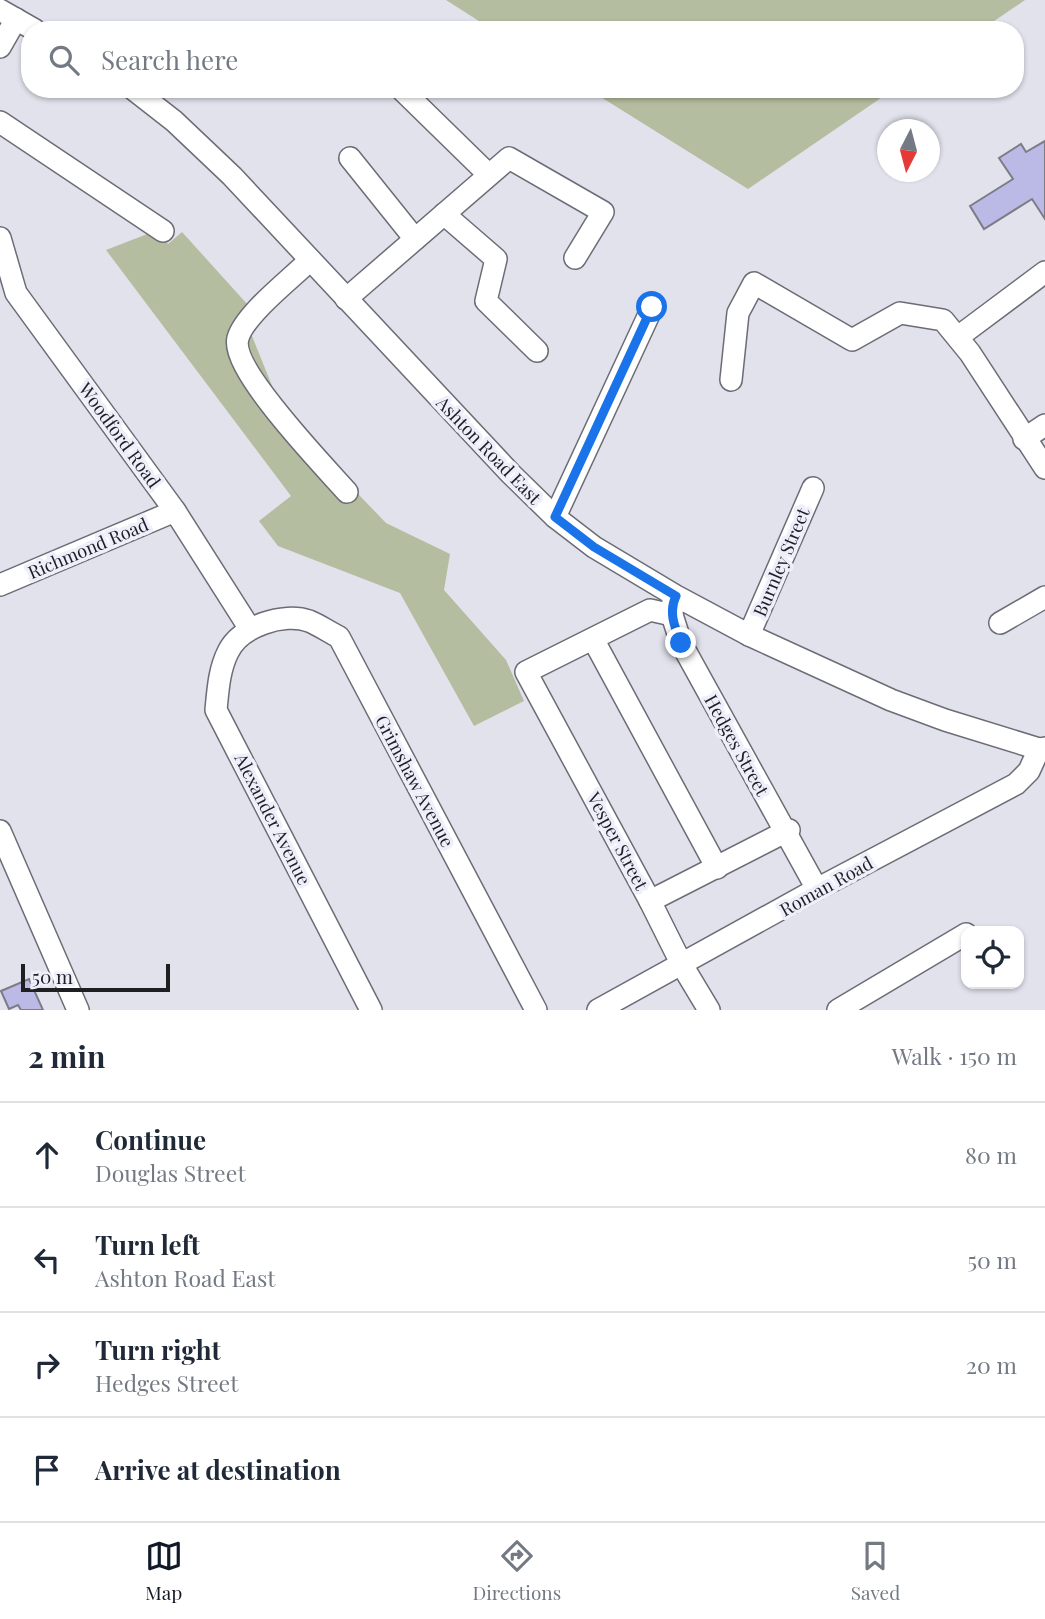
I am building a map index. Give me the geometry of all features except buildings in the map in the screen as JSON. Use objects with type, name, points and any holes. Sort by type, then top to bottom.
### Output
[{"type":"street","points":[[0,47],[8,14]]},
{"type":"street","name":"Ashton Road East","points":[[145,98],[174,121],[232,176],[510,474],[555,517],[594,547],[674,605],[749,635],[891,700],[945,720],[1042,749]]},
{"type":"street","points":[[410,98],[488,174]]},
{"type":"street","points":[[0,122],[163,231]]},
{"type":"street","points":[[350,158],[415,240]]},
{"type":"street","points":[[346,299],[509,158],[603,212],[575,258]]},
{"type":"street","points":[[444,214],[496,259],[486,301],[537,351]]},
{"type":"street","name":"Woodford Road","points":[[0,238],[16,293],[175,511],[250,629]]},
{"type":"street","points":[[310,260],[253,313],[236,345],[248,373],[272,406],[347,492]]},
{"type":"street","points":[[964,345],[1045,272]]},
{"type":"street","points":[[731,380],[738,313],[754,283],[852,340],[900,313],[943,320],[964,345],[1045,468]]},
{"type":"street","points":[[555,517],[652,307]]},
{"type":"street","points":[[1024,439],[1045,425]]},
{"type":"street","name":"Burnley Street","points":[[749,635],[813,488]]},
{"type":"street","name":"Richmond Road","points":[[0,585],[175,511]]},
{"type":"street","points":[[1000,623],[1045,597]]},
{"type":"street","points":[[674,605],[650,610],[593,639],[717,868]]},
{"type":"street","name":"Hedges Street","points":[[674,605],[681,643],[787,831],[817,890]]},
{"type":"street","name":"Grimshaw Avenue","points":[[250,629],[279,618],[308,621],[338,637],[536,1010]]},
{"type":"street","name":"Alexander Avenue","points":[[250,629],[229,648],[220,675],[216,710],[371,1010]]},
{"type":"street","name":"Vesper Street","points":[[593,639],[526,672],[682,965],[709,1010]]},
{"type":"street","name":"Roman Road","points":[[598,1010],[1016,784],[1029,771],[1042,749]]},
{"type":"street","points":[[0,831],[79,1010]]},
{"type":"street","points":[[650,901],[787,831]]},
{"type":"street","points":[[838,1010],[961,937]]},
{"type":"green space","points":[[446,0],[1025,0],[994,21],[479,21]]},
{"type":"green space","points":[[602,98],[881,98],[748,189]]},
{"type":"green space","points":[[155,231],[168,244],[182,232],[248,305],[248,326],[285,418],[386,523],[450,554],[444,590],[506,660],[524,701],[474,726],[400,593],[278,546],[259,521],[291,496],[106,250]]},
{"type":"route","points":[[652,307],[555,517],[594,547],[676,596],[672,615],[681,643]]}]
